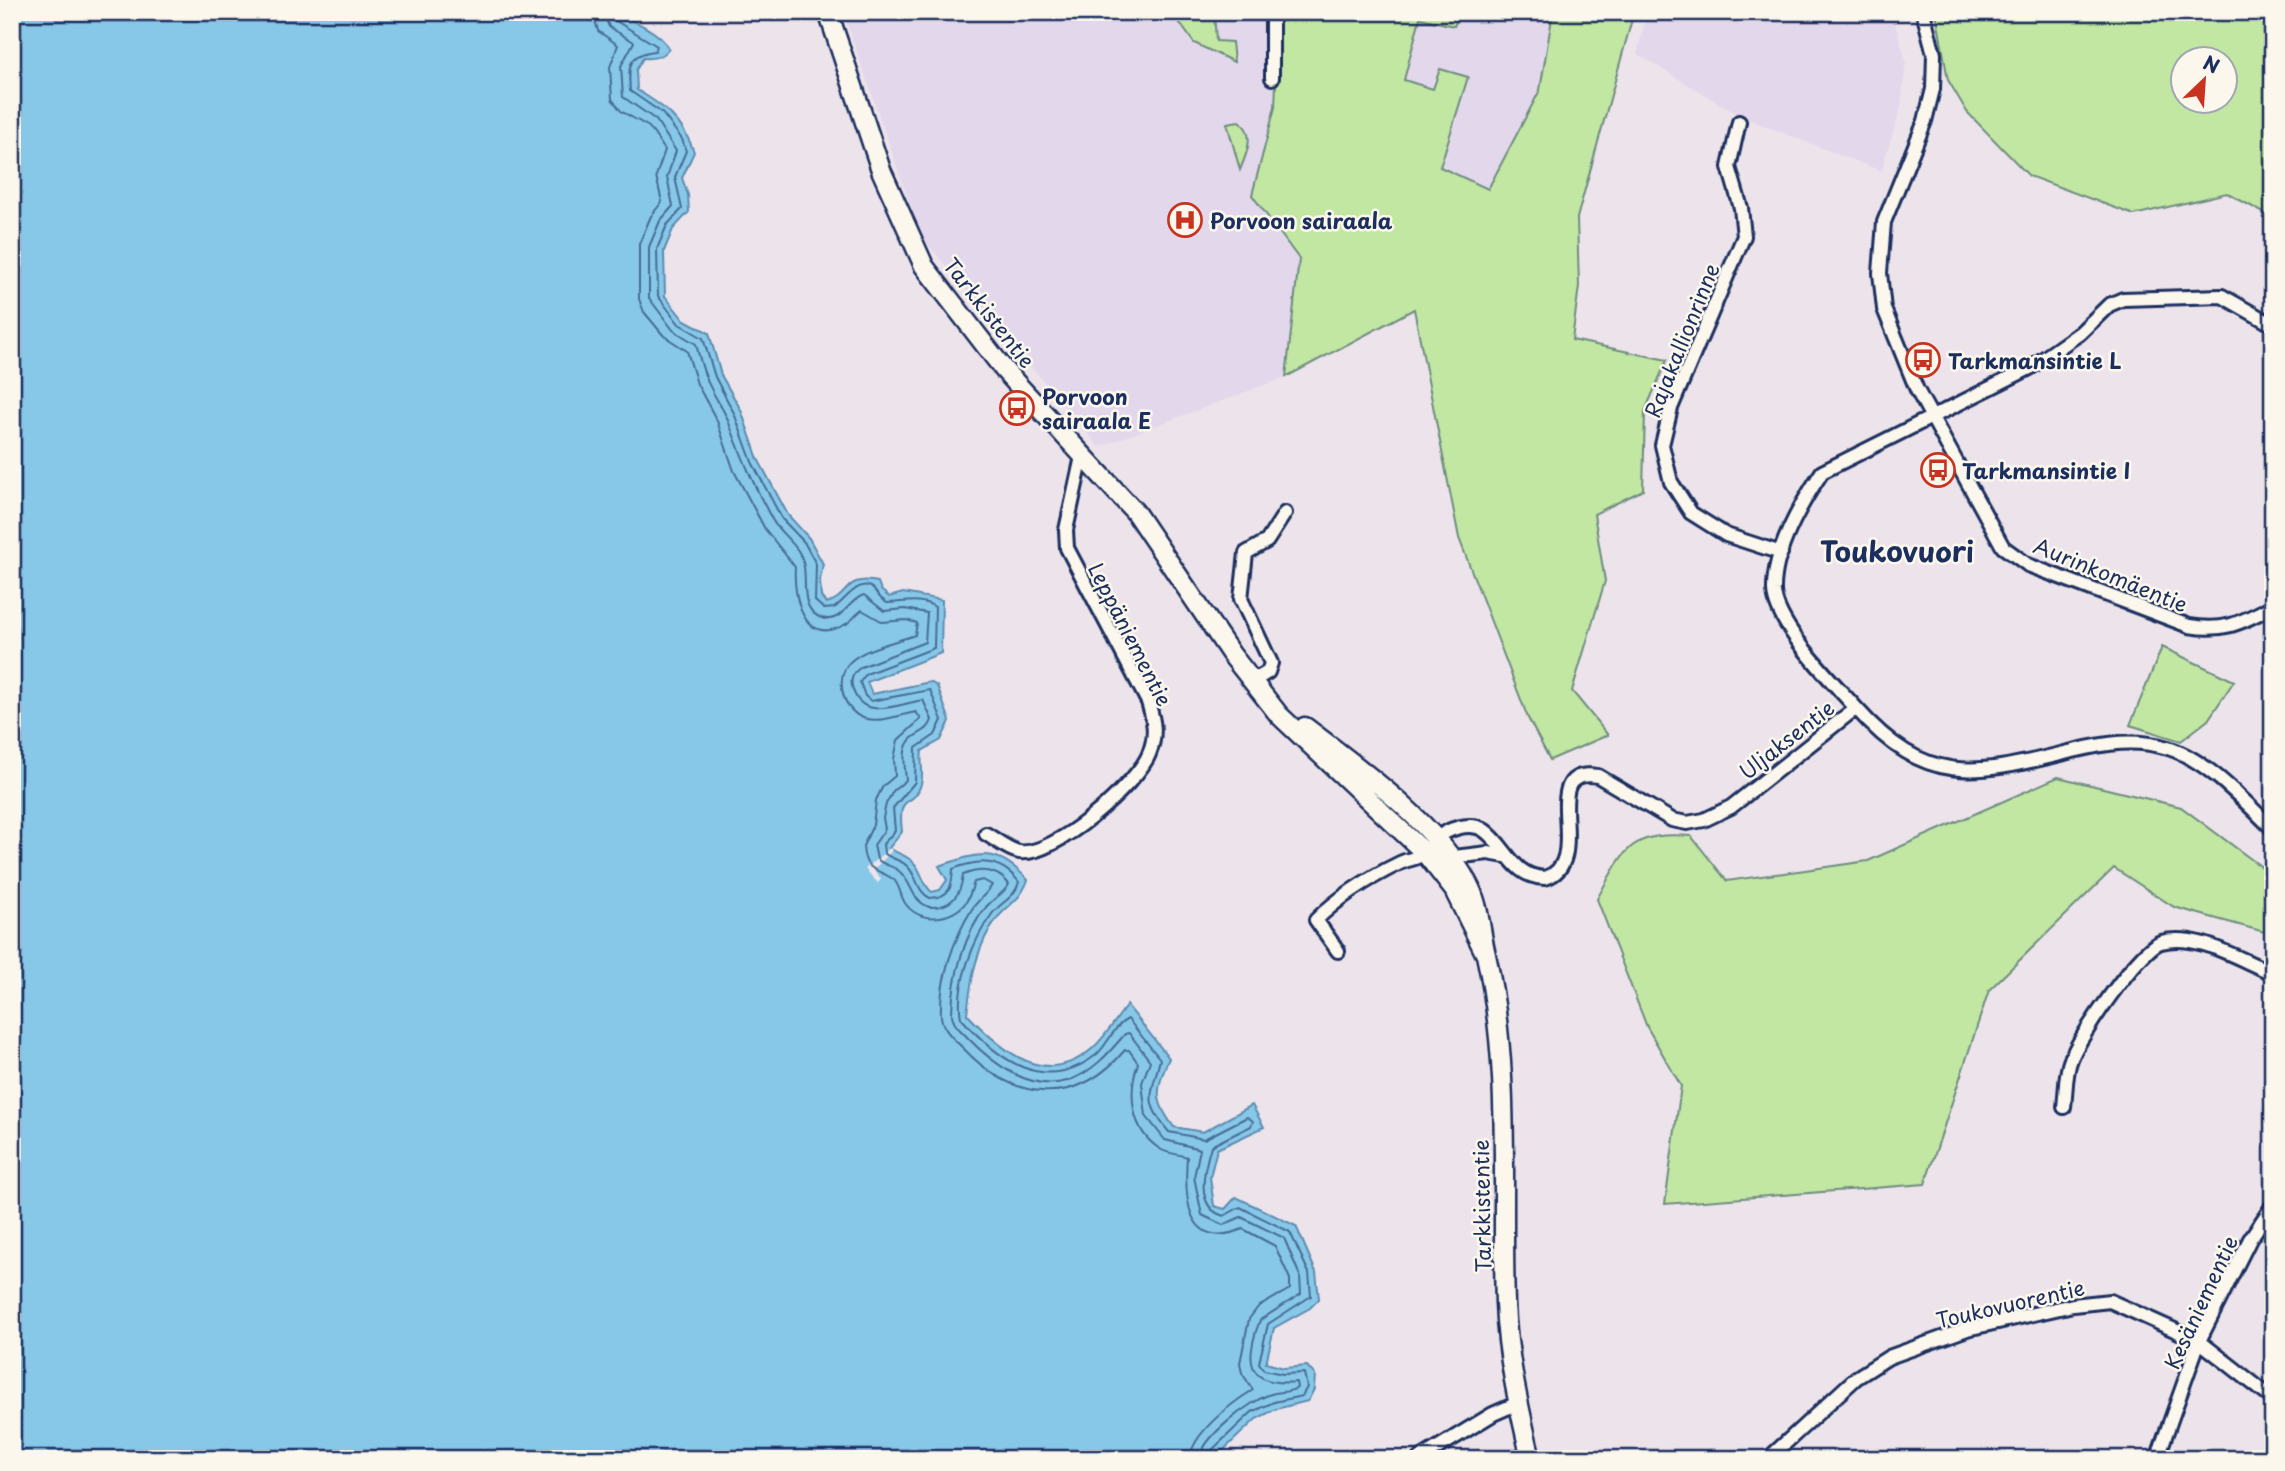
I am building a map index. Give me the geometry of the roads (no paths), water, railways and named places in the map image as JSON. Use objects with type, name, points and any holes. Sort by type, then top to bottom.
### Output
[{"type":"street","name":"Tarkkistentie","points":[[828,12],[881,170],[924,266],[1005,371],[1135,512],[1266,697],[1348,761],[1430,846],[1485,953]]},
{"type":"street","points":[[1272,12],[1272,78]]},
{"type":"street","name":"Aurinkomäentie","points":[[1923,12],[1934,54],[1933,89],[1925,121],[1884,222],[1880,273],[1884,309],[1917,390],[2003,547],[2028,565],[2189,626],[2214,630],[2236,625],[2273,606]]},
{"type":"street","name":"Rajakallionrinne","points":[[1739,122],[1729,167],[1741,208],[1744,236],[1671,408],[1662,445],[1671,482],[1691,513],[1727,535],[1781,553]]},
{"type":"street","points":[[1856,708],[1785,623],[1774,592],[1781,553],[1806,497],[1822,472],[2030,368],[2080,333],[2109,305],[2123,299],[2165,295],[2222,296],[2273,325]]},
{"type":"street","name":"Leppäniementie","points":[[986,834],[1018,852],[1040,851],[1068,835],[1136,777],[1149,754],[1156,727],[1148,702],[1074,568],[1067,548],[1066,530],[1083,453]]},
{"type":"street","points":[[1253,681],[1268,672],[1271,663],[1241,599],[1242,577],[1247,553],[1267,541],[1285,513]]},
{"type":"street","name":"Uljaksentie","points":[[1430,846],[1472,825],[1496,841],[1505,856],[1525,872],[1538,877],[1558,871],[1568,849],[1568,785],[1575,778],[1587,774],[1609,780],[1672,820],[1687,823],[1718,816],[1856,708],[1906,753],[1924,762],[1961,772],[1993,771],[2105,744],[2135,741],[2167,748],[2182,753],[2206,770],[2273,829]]},
{"type":"street","name":"Tarkkistentie","points":[[1430,846],[1452,859],[1468,885],[1476,906],[1496,1002],[1503,1062],[1505,1305],[1518,1403],[1531,1459]]},
{"type":"street","points":[[1338,951],[1316,920],[1336,899],[1430,846]]},
{"type":"street","points":[[1452,859],[1488,853],[1505,856]]},
{"type":"street","points":[[2064,1107],[2069,1062],[2083,1034],[2135,964],[2159,942],[2182,940],[2214,948],[2273,973]]},
{"type":"street","name":"Kesäniementie","points":[[2157,1459],[2199,1341],[2249,1239],[2273,1205]]},
{"type":"street","name":"Toukovuorentie","points":[[1768,1459],[1856,1378],[1889,1357],[1966,1329],[2073,1304],[2110,1301],[2199,1341],[2273,1399]]},
{"type":"street","points":[[1419,1459],[1493,1414],[1518,1403]]},
{"type":"water","points":[[12,12],[612,12],[644,26],[665,43],[669,49],[663,54],[654,58],[643,58],[636,70],[637,90],[656,102],[678,122],[694,152],[682,178],[688,195],[689,212],[673,229],[664,251],[665,296],[683,319],[709,333],[721,375],[741,410],[758,459],[788,515],[809,538],[823,564],[821,597],[826,603],[834,600],[852,584],[867,580],[878,582],[881,590],[889,597],[903,593],[942,600],[941,653],[867,682],[872,694],[930,682],[937,686],[950,721],[941,740],[922,751],[921,784],[914,797],[904,805],[902,832],[889,848],[914,863],[932,892],[940,890],[947,880],[939,866],[976,855],[1006,861],[1028,880],[1022,893],[998,917],[984,939],[973,976],[967,1014],[1009,1052],[1041,1065],[1058,1065],[1075,1060],[1093,1048],[1127,1005],[1169,1058],[1161,1078],[1159,1094],[1167,1118],[1174,1127],[1203,1132],[1252,1105],[1264,1127],[1217,1149],[1210,1177],[1214,1206],[1225,1209],[1236,1197],[1296,1226],[1316,1272],[1319,1299],[1310,1308],[1274,1328],[1266,1363],[1284,1368],[1307,1366],[1315,1375],[1314,1389],[1308,1401],[1276,1409],[1256,1419],[1214,1459],[12,1459]]},
{"type":"place","name":"Porvoon sairaala","points":[[1185,220]]},
{"type":"place","name":"Tarkmansintie L","points":[[1923,360]]},
{"type":"place","name":"Porvoon sairaala E","points":[[1017,408]]},
{"type":"place","name":"Tarkmansintie I","points":[[1938,470]]},
{"type":"district","name":"Toukovuori","points":[[1897,550]]}]
